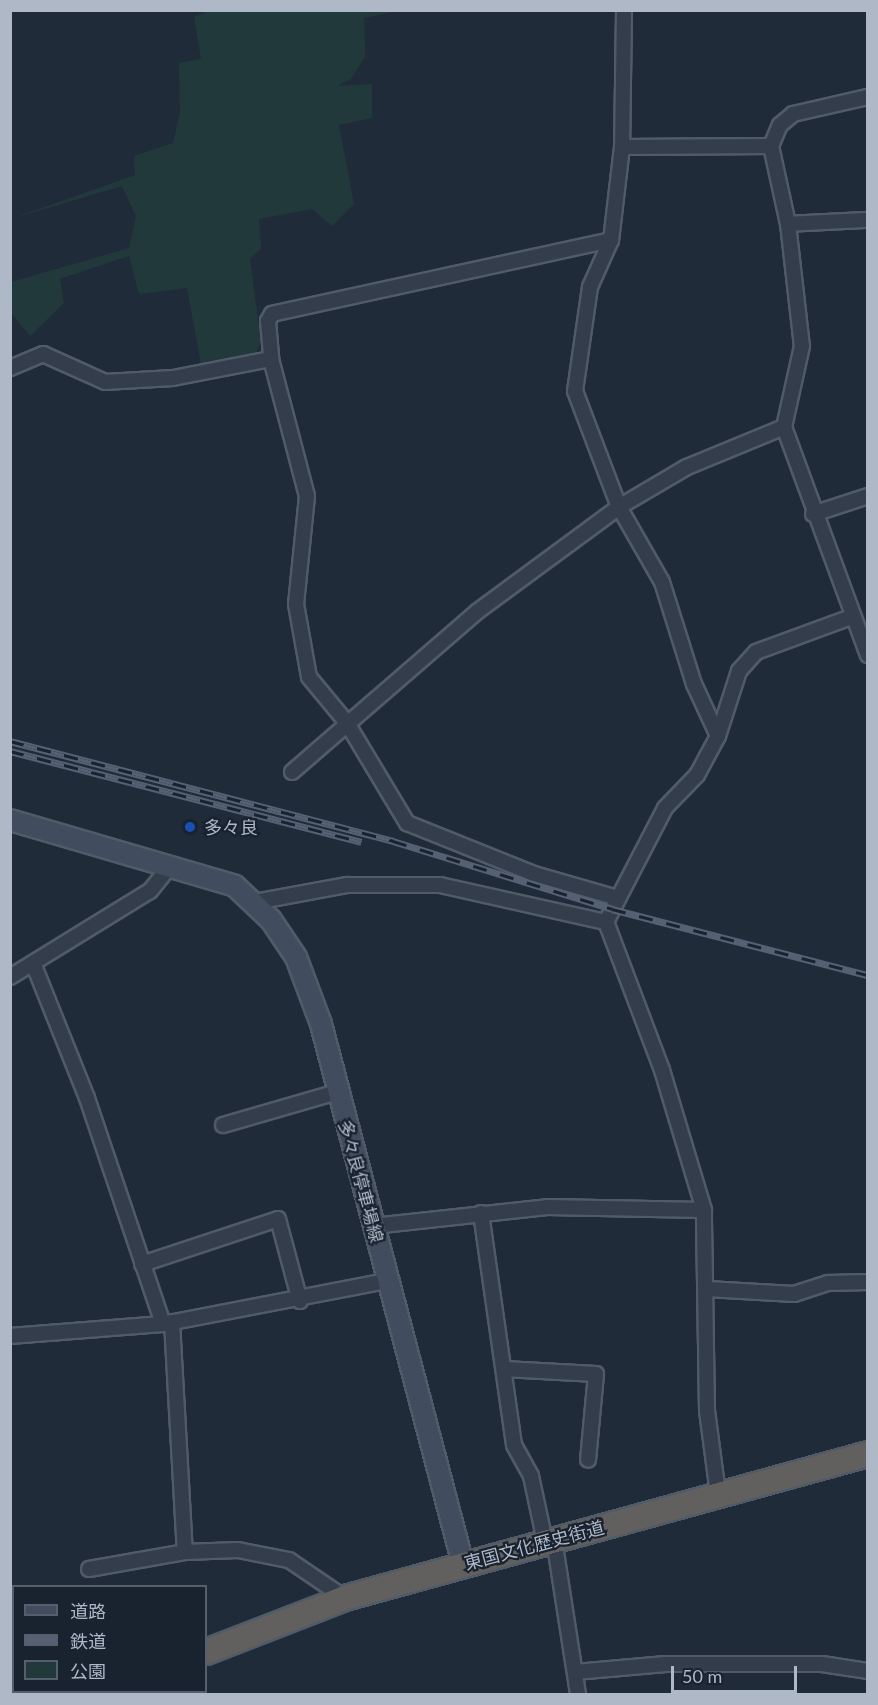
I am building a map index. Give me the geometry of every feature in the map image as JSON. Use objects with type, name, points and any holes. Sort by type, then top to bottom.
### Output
[{"type":"highway","name":"東国文化歴史街道","points":[[207,1652],[345,1599],[463,1564],[867,1454]]},
{"type":"main road","name":"多々良停車場線","points":[[10,820],[223,880],[255,902],[304,976],[463,1564]]},
{"type":"street","points":[[624,10],[622,147],[611,240],[590,287],[575,391],[619,507],[662,582],[694,684],[718,736]]},
{"type":"street","points":[[867,97],[793,114],[780,125],[771,146],[788,224],[802,346],[784,426],[813,514],[867,655]]},
{"type":"street","points":[[622,147],[771,146]]},
{"type":"street","points":[[788,224],[867,220]]},
{"type":"street","points":[[611,240],[272,314],[271,359],[307,496],[296,604],[304,662],[347,723],[407,823],[534,874],[617,898]]},
{"type":"street","points":[[10,368],[43,354],[105,382],[173,378],[271,359]]},
{"type":"street","points":[[292,772],[478,611],[619,507],[687,467],[784,426]]},
{"type":"street","points":[[813,514],[867,496]]},
{"type":"street","points":[[718,1494],[707,1411],[707,1289],[704,1210],[662,1070],[606,922],[665,808],[697,775],[718,736],[739,671],[756,652],[851,616]]},
{"type":"street","points":[[10,977],[150,891],[170,866]]},
{"type":"street","points":[[255,902],[347,885],[440,885],[606,922]]},
{"type":"street","points":[[33,963],[87,1098],[141,1264],[168,1323],[184,1552]]},
{"type":"street","points":[[223,1125],[337,1092]]},
{"type":"street","points":[[373,1226],[547,1207],[704,1210]]},
{"type":"street","points":[[481,1213],[514,1445],[531,1476],[550,1541],[578,1695]]},
{"type":"street","points":[[141,1264],[278,1219],[300,1301]]},
{"type":"street","points":[[10,1336],[168,1323],[300,1301],[387,1281]]},
{"type":"street","points":[[707,1289],[794,1294],[828,1283],[867,1282]]},
{"type":"street","points":[[504,1369],[596,1374],[588,1461]]},
{"type":"street","points":[[89,1569],[184,1552],[238,1550],[289,1560],[345,1599]]},
{"type":"street","points":[[575,1672],[666,1664],[822,1664],[867,1671]]},
{"type":"green space","points":[[211,10],[397,11],[364,18],[365,57],[351,79],[337,86],[372,84],[372,118],[339,125],[354,204],[332,226],[312,209],[259,219],[261,248],[250,259],[261,342],[255,356],[202,370],[187,288],[139,294],[129,256],[60,279],[64,303],[30,336],[11,313],[11,282],[129,248],[136,216],[122,186],[11,219],[135,175],[134,156],[173,143],[180,112],[179,63],[201,59],[194,17]]},
{"type":"railway","points":[[10,741],[393,841],[612,909],[868,975]]},
{"type":"railway","points":[[10,751],[361,842]]},
{"type":"place","name":"多々良","points":[[190,827]]}]
